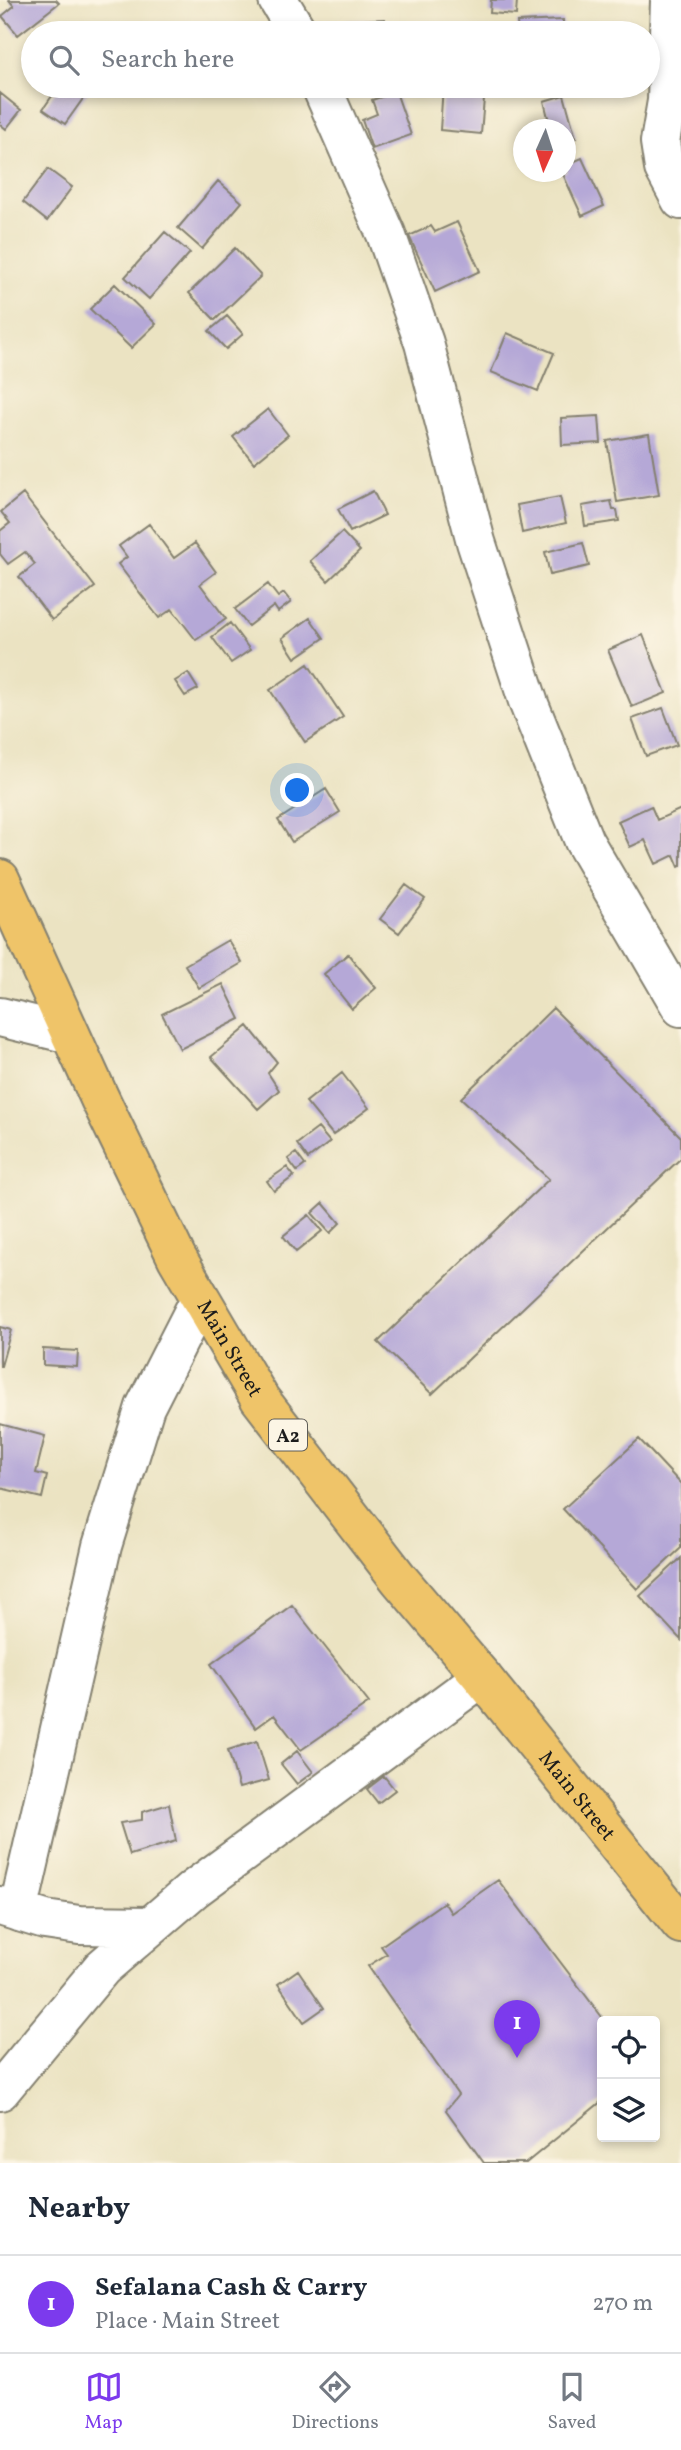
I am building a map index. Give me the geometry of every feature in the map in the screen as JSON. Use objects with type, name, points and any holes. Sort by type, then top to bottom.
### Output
[{"type":"highway","name":"Main Street","points":[[0,880],[177,1258],[260,1399],[399,1579],[482,1677],[681,1924]]},
{"type":"street","points":[[278,0],[291,21]]},
{"type":"street","points":[[670,0],[667,101],[660,142],[664,169],[681,200]]},
{"type":"street","points":[[326,98],[386,234],[424,343],[476,542],[529,704],[584,841],[681,1007]]},
{"type":"street","points":[[0,1017],[70,1034]]},
{"type":"street","points":[[151,1926],[79,1925],[45,1920],[9,1909],[102,1546],[145,1407],[200,1299]]},
{"type":"street","points":[[0,2091],[102,1968],[194,1889],[482,1677]]},
{"type":"building","points":[[9,0],[56,0],[59,3],[36,21],[21,21],[21,33],[18,35],[2,16],[14,6]]},
{"type":"building","points":[[491,0],[517,0],[516,15],[490,13]]},
{"type":"building","points":[[385,19],[385,21],[340,21]]},
{"type":"building","points":[[0,93],[21,110],[6,129],[0,124]]},
{"type":"building","points":[[51,98],[83,98],[65,124],[43,109]]},
{"type":"building","points":[[398,98],[411,135],[372,149],[362,120],[377,114],[372,100]]},
{"type":"building","points":[[442,98],[484,98],[481,134],[440,130]]},
{"type":"building","points":[[565,98],[571,119],[548,119],[544,101]]},
{"type":"building","points":[[582,158],[604,206],[582,216],[567,182],[576,182],[576,161]]},
{"type":"building","points":[[48,169],[72,187],[47,221],[23,202]]},
{"type":"building","points":[[218,181],[242,202],[202,249],[178,228]]},
{"type":"building","points":[[457,222],[480,271],[435,292],[409,236],[431,226],[435,232]]},
{"type":"building","points":[[165,232],[190,253],[149,299],[125,277]]},
{"type":"building","points":[[235,248],[261,276],[215,320],[189,293]]},
{"type":"building","points":[[115,284],[156,324],[131,348],[90,309]]},
{"type":"building","points":[[227,316],[243,334],[226,349],[209,331]]},
{"type":"building","points":[[507,333],[554,353],[538,391],[491,372]]},
{"type":"building","points":[[268,409],[288,435],[254,463],[233,437]]},
{"type":"building","points":[[599,416],[601,443],[562,445],[561,418]]},
{"type":"building","points":[[649,434],[659,495],[617,502],[607,441]]},
{"type":"building","points":[[373,491],[385,515],[350,532],[338,509]]},
{"type":"building","points":[[23,494],[95,587],[52,620],[19,577],[35,564],[25,552],[8,564],[0,554],[0,531],[10,523],[1,512]]},
{"type":"building","points":[[560,497],[566,523],[522,533],[517,505]]},
{"type":"building","points":[[611,501],[613,510],[617,510],[619,521],[585,526],[582,506]]},
{"type":"building","points":[[149,524],[174,558],[195,543],[216,572],[200,584],[226,619],[196,640],[172,609],[159,618],[118,564],[127,557],[119,546]]},
{"type":"building","points":[[342,532],[360,551],[328,581],[310,561]]},
{"type":"building","points":[[583,543],[589,566],[550,575],[545,552]]},
{"type":"building","points":[[268,584],[278,597],[284,593],[291,602],[278,612],[274,606],[248,626],[235,609]]},
{"type":"building","points":[[310,618],[324,638],[295,658],[282,638]]},
{"type":"building","points":[[230,623],[250,650],[231,663],[212,637]]},
{"type":"building","points":[[643,635],[666,693],[632,707],[608,650]]},
{"type":"building","points":[[308,664],[343,717],[305,742],[270,690]]},
{"type":"building","points":[[188,673],[198,689],[185,696],[175,681]]},
{"type":"building","points":[[663,708],[677,745],[646,756],[632,719]]},
{"type":"building","points":[[326,789],[340,812],[292,842],[278,820]]},
{"type":"building","points":[[651,806],[657,820],[681,809],[679,867],[674,855],[656,864],[645,840],[630,847],[618,821]]},
{"type":"building","points":[[406,885],[425,899],[399,933],[380,919]]},
{"type":"building","points":[[228,940],[242,963],[199,988],[185,965]]},
{"type":"building","points":[[348,954],[376,988],[352,1009],[324,974]]},
{"type":"building","points":[[223,984],[240,1019],[180,1049],[162,1014]]},
{"type":"building","points":[[553,1008],[681,1137],[681,1158],[432,1394],[378,1342],[549,1179],[461,1098]]},
{"type":"building","points":[[248,1026],[277,1062],[268,1073],[279,1090],[258,1109],[211,1057]]},
{"type":"building","points":[[342,1073],[369,1108],[333,1135],[306,1102]]},
{"type":"building","points":[[318,1128],[330,1142],[308,1159],[297,1144]]},
{"type":"building","points":[[296,1153],[305,1165],[297,1171],[288,1159]]},
{"type":"building","points":[[287,1167],[294,1176],[274,1191],[267,1181]]},
{"type":"building","points":[[323,1203],[340,1223],[330,1233],[312,1213]]},
{"type":"building","points":[[309,1215],[322,1231],[296,1252],[283,1236]]},
{"type":"building","points":[[0,1327],[11,1330],[1,1366],[0,1366]]},
{"type":"building","points":[[43,1349],[78,1351],[77,1367],[43,1365]]},
{"type":"building","points":[[0,1424],[45,1436],[36,1473],[47,1476],[42,1498],[0,1488]]},
{"type":"building","points":[[639,1439],[681,1484],[681,1548],[637,1589],[563,1509]]},
{"type":"building","points":[[681,1558],[681,1640],[640,1596]]},
{"type":"building","points":[[292,1605],[369,1703],[301,1750],[274,1715],[256,1728],[211,1664]]},
{"type":"building","points":[[257,1741],[269,1780],[239,1788],[228,1750]]},
{"type":"building","points":[[297,1751],[313,1772],[297,1784],[281,1764]]},
{"type":"building","points":[[384,1776],[395,1790],[378,1803],[367,1789]]},
{"type":"building","points":[[169,1804],[176,1841],[130,1855],[120,1823],[142,1820],[142,1812]]},
{"type":"building","points":[[498,1880],[601,2016],[597,2016],[597,2105],[526,2163],[484,2163],[446,2110],[458,2095],[368,1966],[387,1954],[381,1946],[444,1902],[451,1913]]},
{"type":"building","points":[[298,1970],[324,2008],[304,2022],[278,1984]]},
{"type":"place","name":"Sefalana Cash & Carry","points":[[517,2058]]}]
